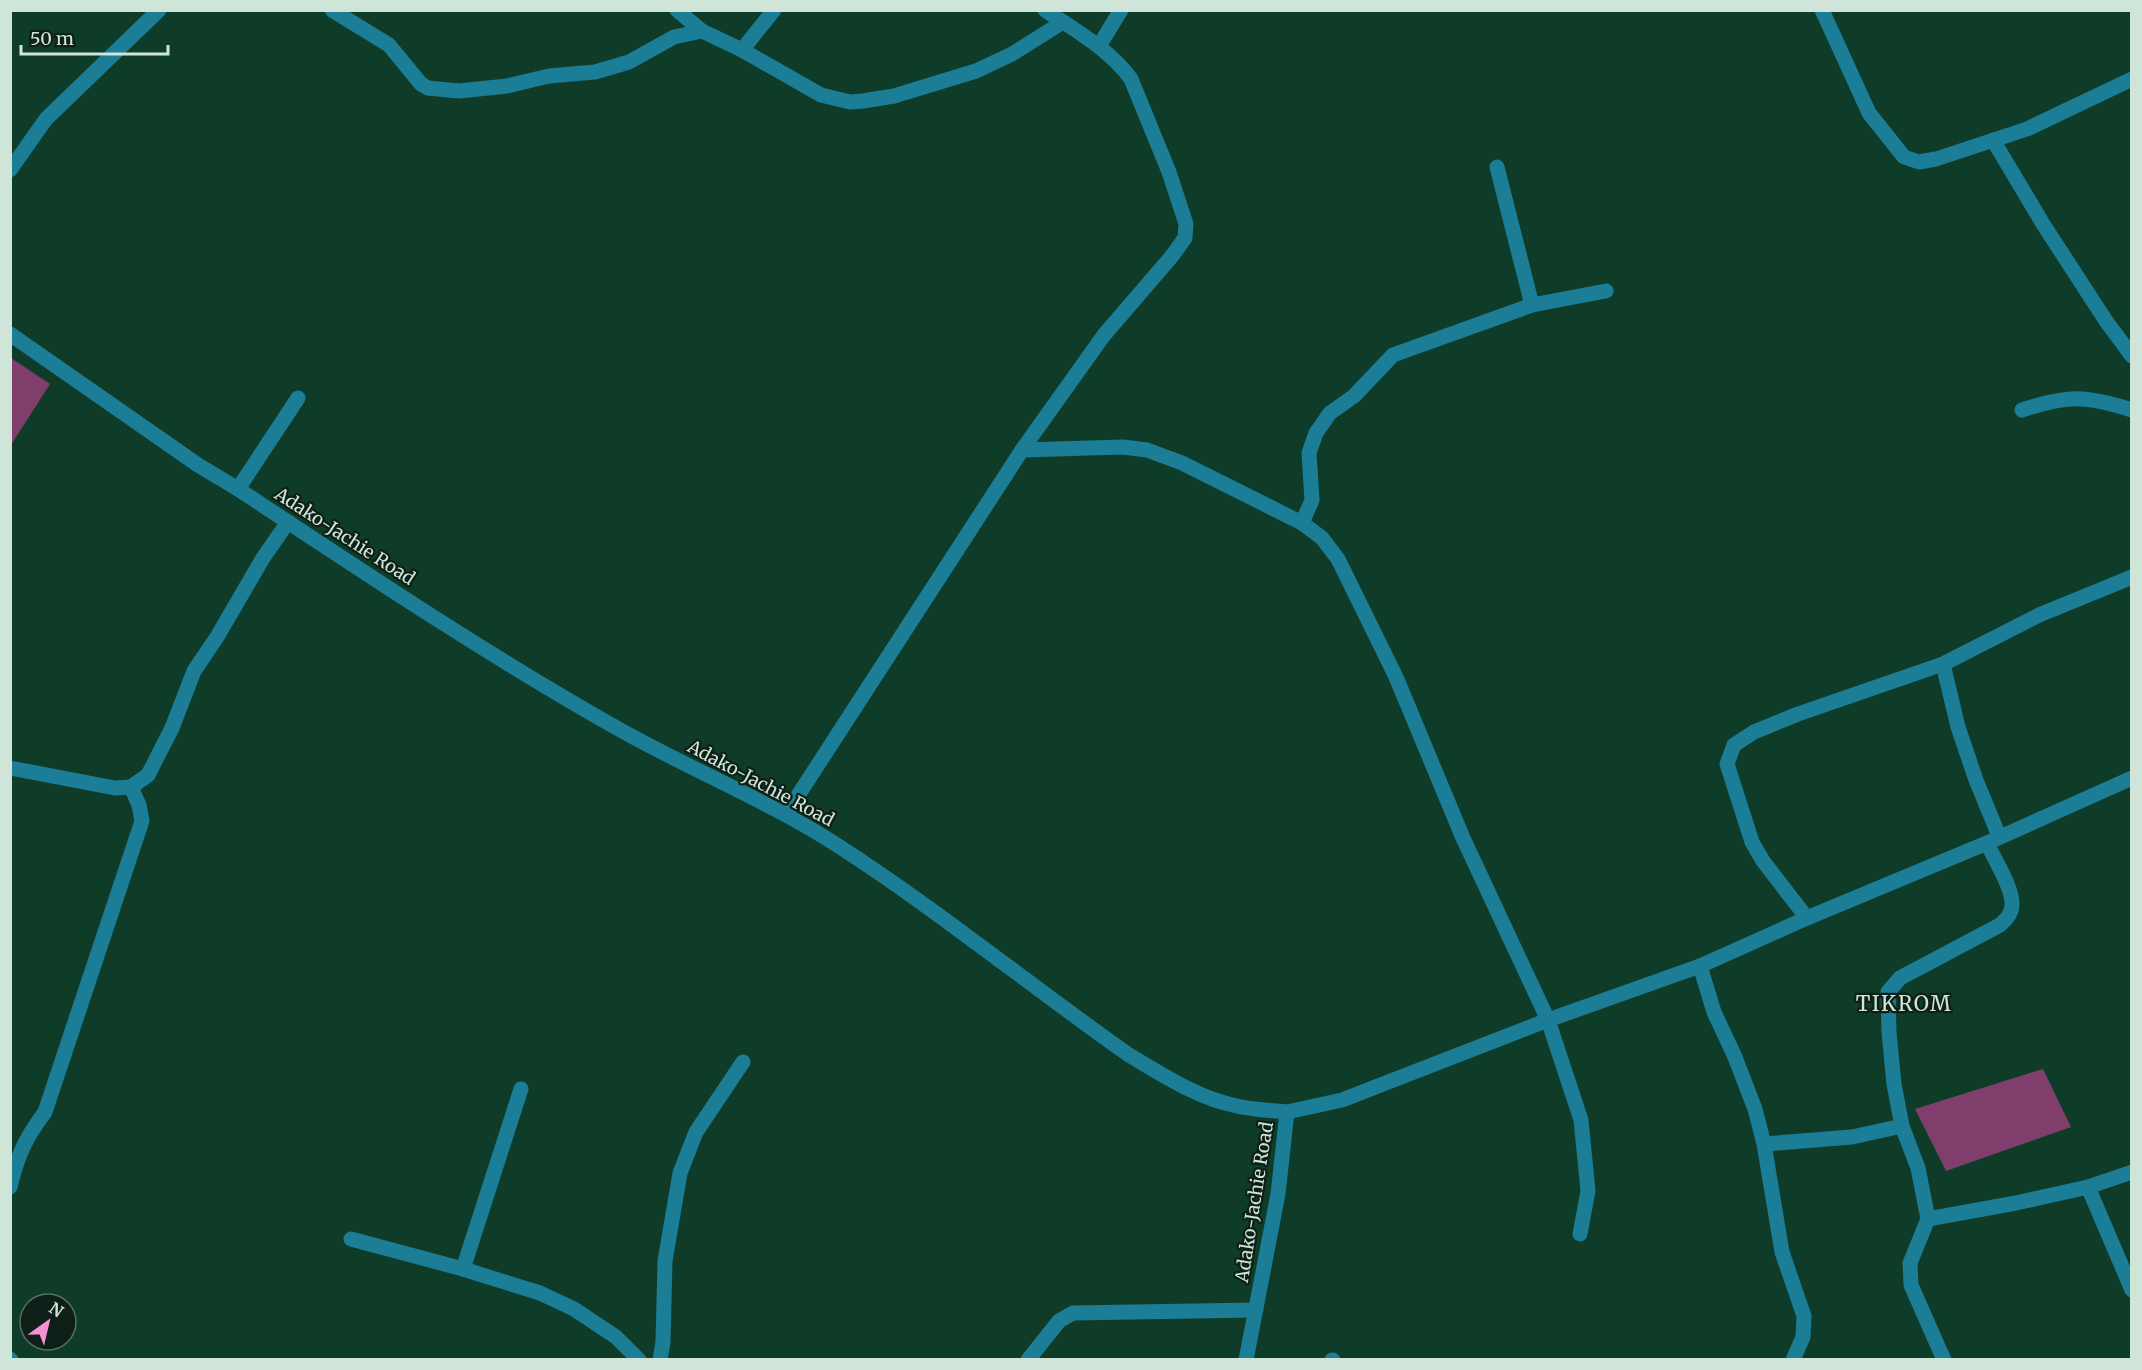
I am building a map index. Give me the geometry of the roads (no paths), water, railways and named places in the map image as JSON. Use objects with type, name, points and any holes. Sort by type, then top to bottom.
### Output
[{"type":"street","points":[[10,170],[46,119],[159,10]]},
{"type":"street","points":[[332,10],[388,45],[421,84],[428,88],[459,91],[498,88],[549,76],[596,72],[629,62],[674,37],[702,31]]},
{"type":"street","points":[[677,10],[702,31],[742,50],[821,95],[850,102],[894,96],[976,70],[1012,54],[1063,22]]},
{"type":"street","points":[[742,50],[774,10]]},
{"type":"street","points":[[786,814],[1022,450],[1104,335],[1185,238],[1186,224],[1169,172],[1131,79],[1122,66],[1100,46],[1045,10]]},
{"type":"street","points":[[1100,46],[1121,10]]},
{"type":"street","points":[[1822,10],[1869,113],[1904,157],[1919,162],[1936,159],[2027,129],[2132,79]]},
{"type":"street","points":[[1993,140],[2043,224],[2106,321],[2132,356]]},
{"type":"street","points":[[1497,167],[1532,305]]},
{"type":"street","points":[[1302,523],[1312,500],[1309,453],[1316,433],[1330,413],[1354,396],[1393,355],[1532,305],[1606,291]]},
{"type":"street","name":"Adako-Jachie Road","points":[[10,334],[198,465],[531,678],[686,766],[786,814],[840,847],[1129,1055],[1208,1098],[1238,1107],[1287,1112],[1278,1194],[1246,1359]]},
{"type":"street","points":[[238,489],[298,398]]},
{"type":"street","points":[[2022,410],[2050,401],[2075,398],[2132,410]]},
{"type":"street","points":[[1022,450],[1123,447],[1147,450],[1182,462],[1302,523],[1322,538],[1338,560],[1396,677],[1463,838],[1548,1020],[1581,1120],[1588,1191],[1581,1234]]},
{"type":"street","points":[[10,768],[115,788],[131,787],[148,775],[172,728],[194,670],[217,637],[263,558],[288,522]]},
{"type":"street","points":[[1807,918],[1763,861],[1752,842],[1727,764],[1734,745],[1754,732],[1798,714],[1943,664],[2038,615],[2132,577]]},
{"type":"street","points":[[1943,664],[1958,727],[1976,780],[2012,906],[2008,917],[2000,925],[1900,978],[1888,992],[1893,1084],[1902,1126],[1918,1168],[1928,1220],[1910,1263],[1911,1285],[1944,1359]]},
{"type":"street","points":[[1287,1112],[1341,1100],[1548,1020],[1700,966],[2132,778]]},
{"type":"street","points":[[10,1187],[16,1162],[26,1138],[45,1112],[142,821],[139,805],[131,787]]},
{"type":"street","points":[[1700,966],[1714,1012],[1736,1057],[1755,1109],[1764,1144],[1782,1252],[1804,1316],[1803,1337],[1793,1359]]},
{"type":"street","points":[[660,1359],[663,1342],[665,1261],[680,1173],[696,1132],[743,1062]]},
{"type":"street","points":[[463,1269],[520,1089]]},
{"type":"street","points":[[1764,1144],[1852,1137],[1902,1126]]},
{"type":"street","points":[[1928,1220],[2088,1187],[2132,1172]]},
{"type":"street","points":[[2088,1187],[2132,1290]]},
{"type":"street","points":[[351,1239],[463,1269],[540,1293],[574,1309],[616,1337],[639,1359]]},
{"type":"street","points":[[1028,1359],[1059,1321],[1073,1313],[1256,1310]]},
{"type":"district","name":"TIKROM","points":[[1904,1003]]}]
